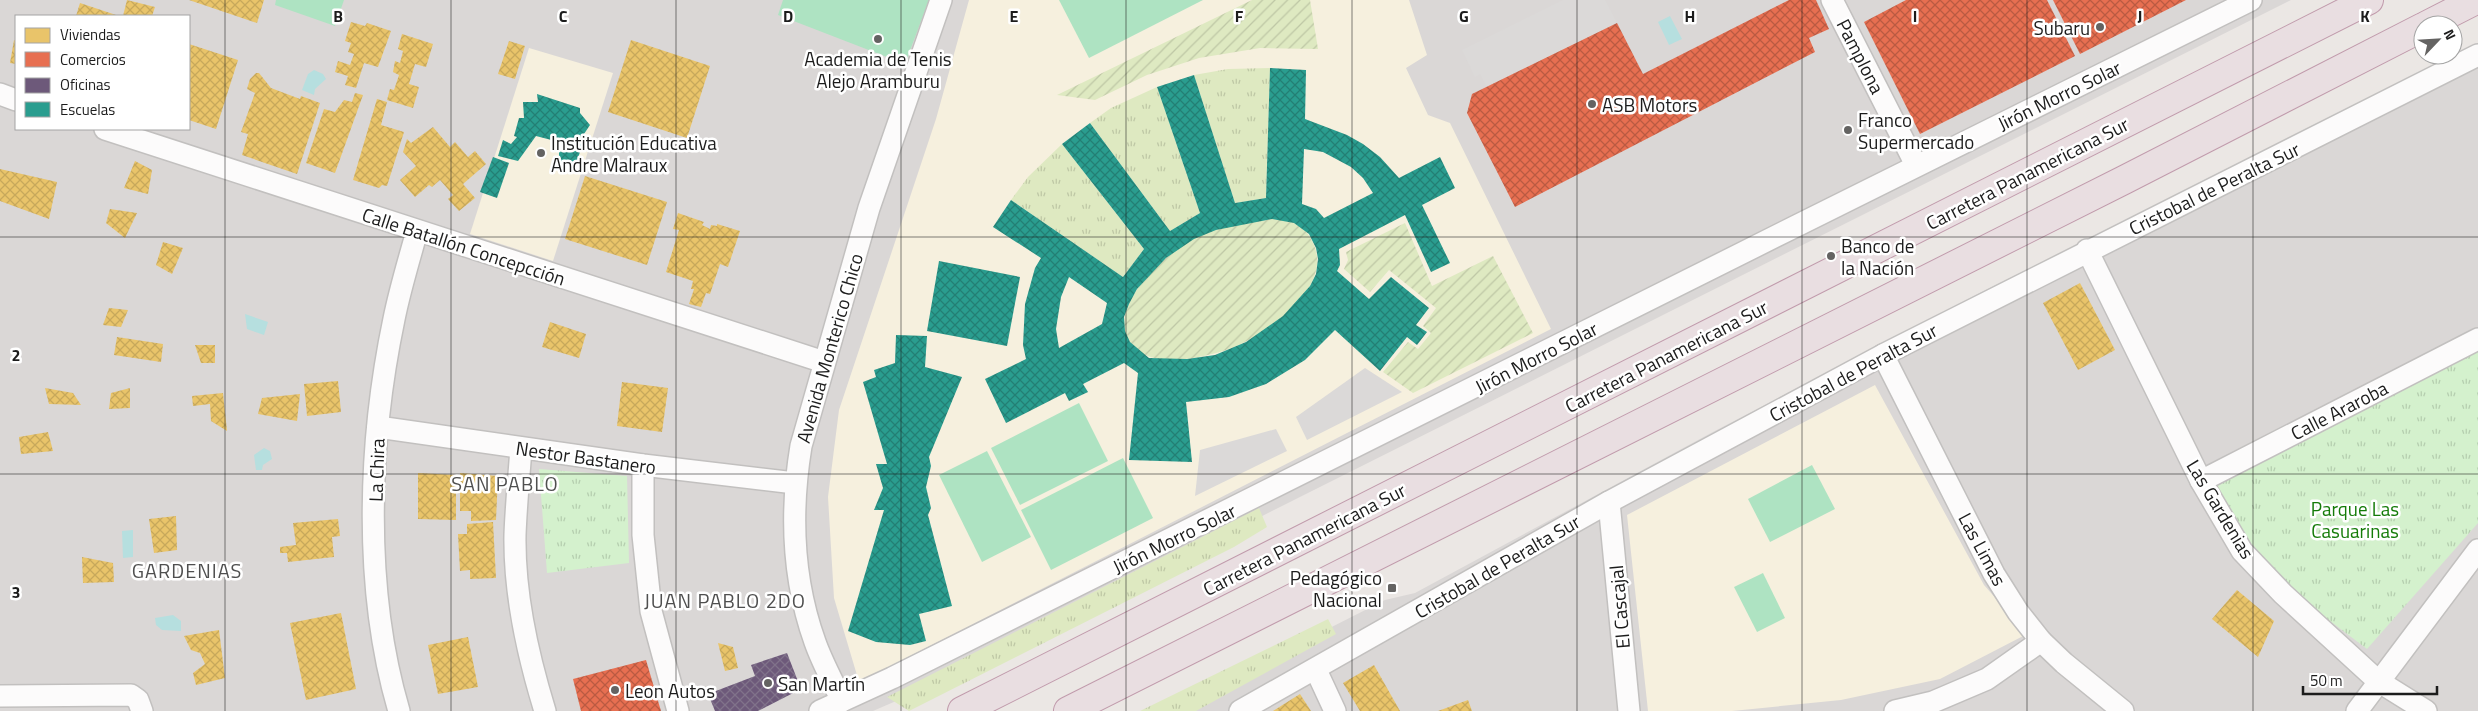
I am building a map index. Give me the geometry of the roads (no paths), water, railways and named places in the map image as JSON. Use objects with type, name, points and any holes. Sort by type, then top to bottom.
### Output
[{"type":"highway","name":"Carretera Panamericana Sur","points":[[962,711],[2369,0]]},
{"type":"highway","points":[[2447,15],[2476,0]]},
{"type":"highway","points":[[1068,711],[2115,185],[2413,32]]},
{"type":"street","name":"Avenida Monterico Chico","points":[[842,701],[815,644],[803,604],[797,572],[793,529],[795,482],[801,446],[869,208],[941,0]]},
{"type":"street","name":"Pamplona","points":[[1832,0],[1916,165]]},
{"type":"street","name":"Jirón Morro Solar","points":[[820,711],[1439,407],[1916,165],[2251,0]]},
{"type":"street","name":"Cristobal de Peralta Sur","points":[[1240,711],[1316,670],[1608,502],[1884,355],[2087,250],[2478,55]]},
{"type":"street","points":[[0,94],[15,100]]},
{"type":"street","name":"Calle Batallón Concepcción","points":[[108,130],[824,362]]},
{"type":"street","name":"La Chira","points":[[399,711],[380,618],[376,567],[374,490],[378,427],[394,318],[417,231]]},
{"type":"street","name":"Las Gardenias","points":[[2087,250],[2201,481],[2242,551],[2283,594],[2378,681],[2426,711]]},
{"type":"street","name":"Calle Araroba","points":[[2201,481],[2478,339]]},
{"type":"street","name":"Las Limas","points":[[1884,355],[1994,574],[2018,612],[2041,642],[2124,711]]},
{"type":"street","name":"Nestor Bastanero","points":[[378,427],[643,465],[795,482]]},
{"type":"street","points":[[521,448],[515,536],[519,592],[535,678],[545,711]]},
{"type":"street","points":[[643,465],[643,536],[651,611],[678,711]]},
{"type":"street","name":"El Cascajal","points":[[1608,502],[1629,711]]},
{"type":"street","points":[[2357,711],[2478,550]]},
{"type":"street","points":[[1895,711],[1933,702],[1987,679],[2041,642]]},
{"type":"street","points":[[1316,670],[1335,711]]},
{"type":"street","points":[[0,696],[131,695],[140,705]]},
{"type":"water","points":[[1670,16],[1682,39],[1669,45],[1658,22]]},
{"type":"water","points":[[314,70],[323,74],[326,79],[315,89],[314,95],[302,90],[308,74]]},
{"type":"water","points":[[245,314],[268,322],[264,335],[247,329]]},
{"type":"water","points":[[264,448],[270,451],[272,459],[263,465],[262,470],[256,470],[254,455]]},
{"type":"water","points":[[133,530],[133,557],[123,558],[122,531]]},
{"type":"water","points":[[173,615],[181,621],[181,631],[162,630],[156,625],[155,618]]},
{"type":"place","name":"Subaru","points":[[2100,27]]},
{"type":"place","name":"Academia de Tenis Alejo Aramburu","points":[[878,39]]},
{"type":"place","name":"ASB Motors","points":[[1592,104]]},
{"type":"place","name":"Franco Supermercado","points":[[1848,130]]},
{"type":"place","name":"Institución Educativa Andre Malraux","points":[[541,153]]},
{"type":"place","name":"Banco de la Nación","points":[[1831,256]]},
{"type":"place","name":"Pedagógico Nacional","points":[[1392,588]]},
{"type":"place","name":"San Martín","points":[[768,683]]},
{"type":"place","name":"Leon Autos","points":[[615,690]]},
{"type":"district","name":"SAN PABLO","points":[[505,483]]},
{"type":"district","name":"GARDENIAS","points":[[187,570]]},
{"type":"district","name":"JUAN PABLO 2DO","points":[[725,600]]},
{"type":"park label","name":"Parque Las Casuarinas","points":[[2355,519]]}]
